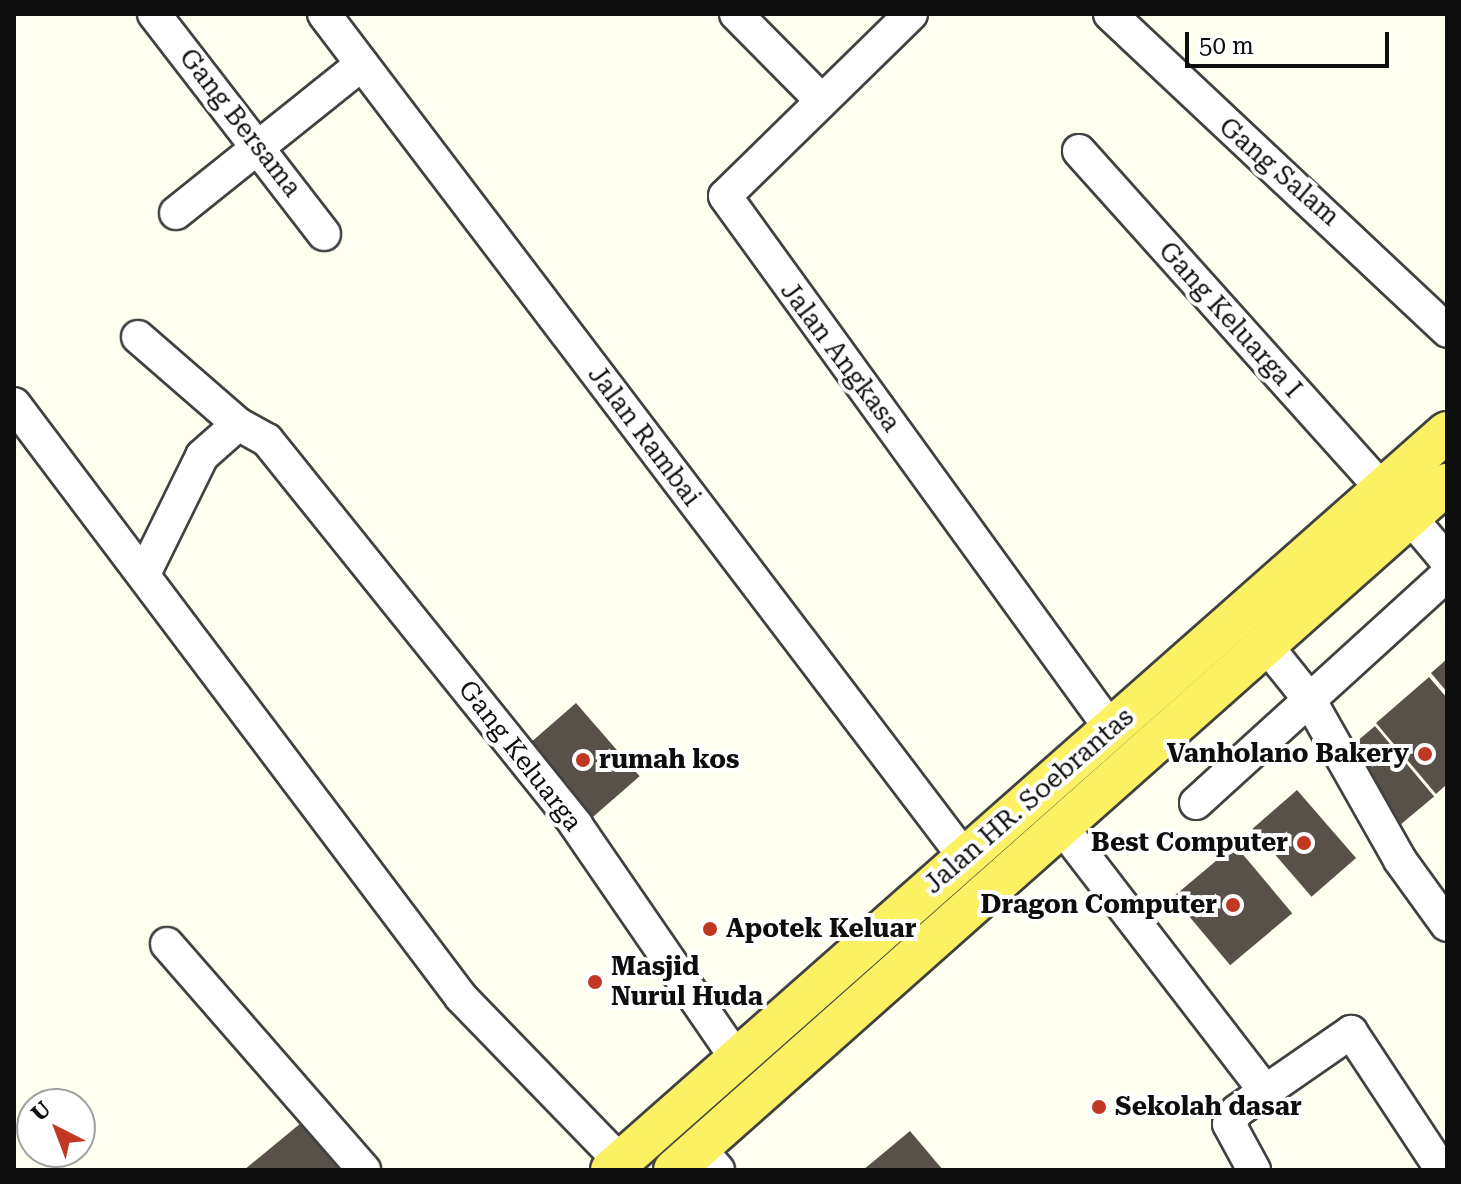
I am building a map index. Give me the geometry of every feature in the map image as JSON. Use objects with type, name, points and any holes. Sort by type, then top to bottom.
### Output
[{"type":"main road","name":"Jalan HR. Soebrantas","points":[[616,1166],[1447,432]]},
{"type":"main road","name":"Jalan HR. Soebrantas","points":[[694,1162],[1061,826],[1447,484]]},
{"type":"main road","points":[[656,1131],[694,1162]]},
{"type":"street","name":"Gang Bersama","points":[[154,14],[257,142],[324,234]]},
{"type":"street","name":"Jalan Rambai","points":[[324,14],[965,858]]},
{"type":"street","points":[[736,14],[822,101]]},
{"type":"street","name":"Jalan Angkasa","points":[[911,14],[725,196],[728,208],[1111,729]]},
{"type":"street","name":"Gang Salam","points":[[1110,14],[1447,331]]},
{"type":"street","points":[[176,213],[257,142],[362,64]]},
{"type":"street","name":"Gang Keluarga I","points":[[1079,151],[1382,489]]},
{"type":"street","name":"Gang Keluarga","points":[[138,337],[238,424],[267,440],[287,463],[576,825],[737,1059]]},
{"type":"street","points":[[14,404],[461,997],[616,1166]]},
{"type":"street","points":[[144,574],[202,456],[238,424]]},
{"type":"street","points":[[1410,517],[1447,561]]},
{"type":"street","points":[[1196,803],[1447,575]]},
{"type":"street","points":[[1265,644],[1309,699],[1400,860],[1447,925]]},
{"type":"street","points":[[1061,826],[1265,1091]]},
{"type":"street","points":[[167,944],[364,1170]]},
{"type":"street","points":[[1254,1170],[1229,1124],[1265,1091],[1347,1033],[1357,1034],[1442,1170]]},
{"type":"building","points":[[1447,659],[1447,692],[1431,673]]},
{"type":"building","name":"Vanholano Bakery","points":[[1429,677],[1447,698],[1447,784],[1436,794],[1376,723]]},
{"type":"building","name":"rumah kos","points":[[576,703],[640,776],[593,817],[529,744]]},
{"type":"building","points":[[1375,726],[1434,796],[1401,824],[1342,754]]},
{"type":"building","name":"Best Computer","points":[[1297,790],[1356,858],[1312,897],[1252,829]]},
{"type":"building","name":"Dragon Computer","points":[[1235,845],[1292,913],[1230,965],[1173,897]]},
{"type":"building","points":[[301,1123],[345,1170],[244,1170]]},
{"type":"building","points":[[910,1131],[943,1170],[863,1170]]},
{"type":"place","name":"Vanholano Bakery","points":[[1425,754]]},
{"type":"place","name":"rumah kos","points":[[583,760]]},
{"type":"place","name":"Best Computer","points":[[1304,843]]},
{"type":"place","name":"Dragon Computer","points":[[1233,905]]},
{"type":"place","name":"Apotek Keluar","points":[[710,929]]},
{"type":"place","name":"Masjid Nurul Huda","points":[[595,982]]},
{"type":"place","name":"Sekolah dasar","points":[[1099,1107]]}]
